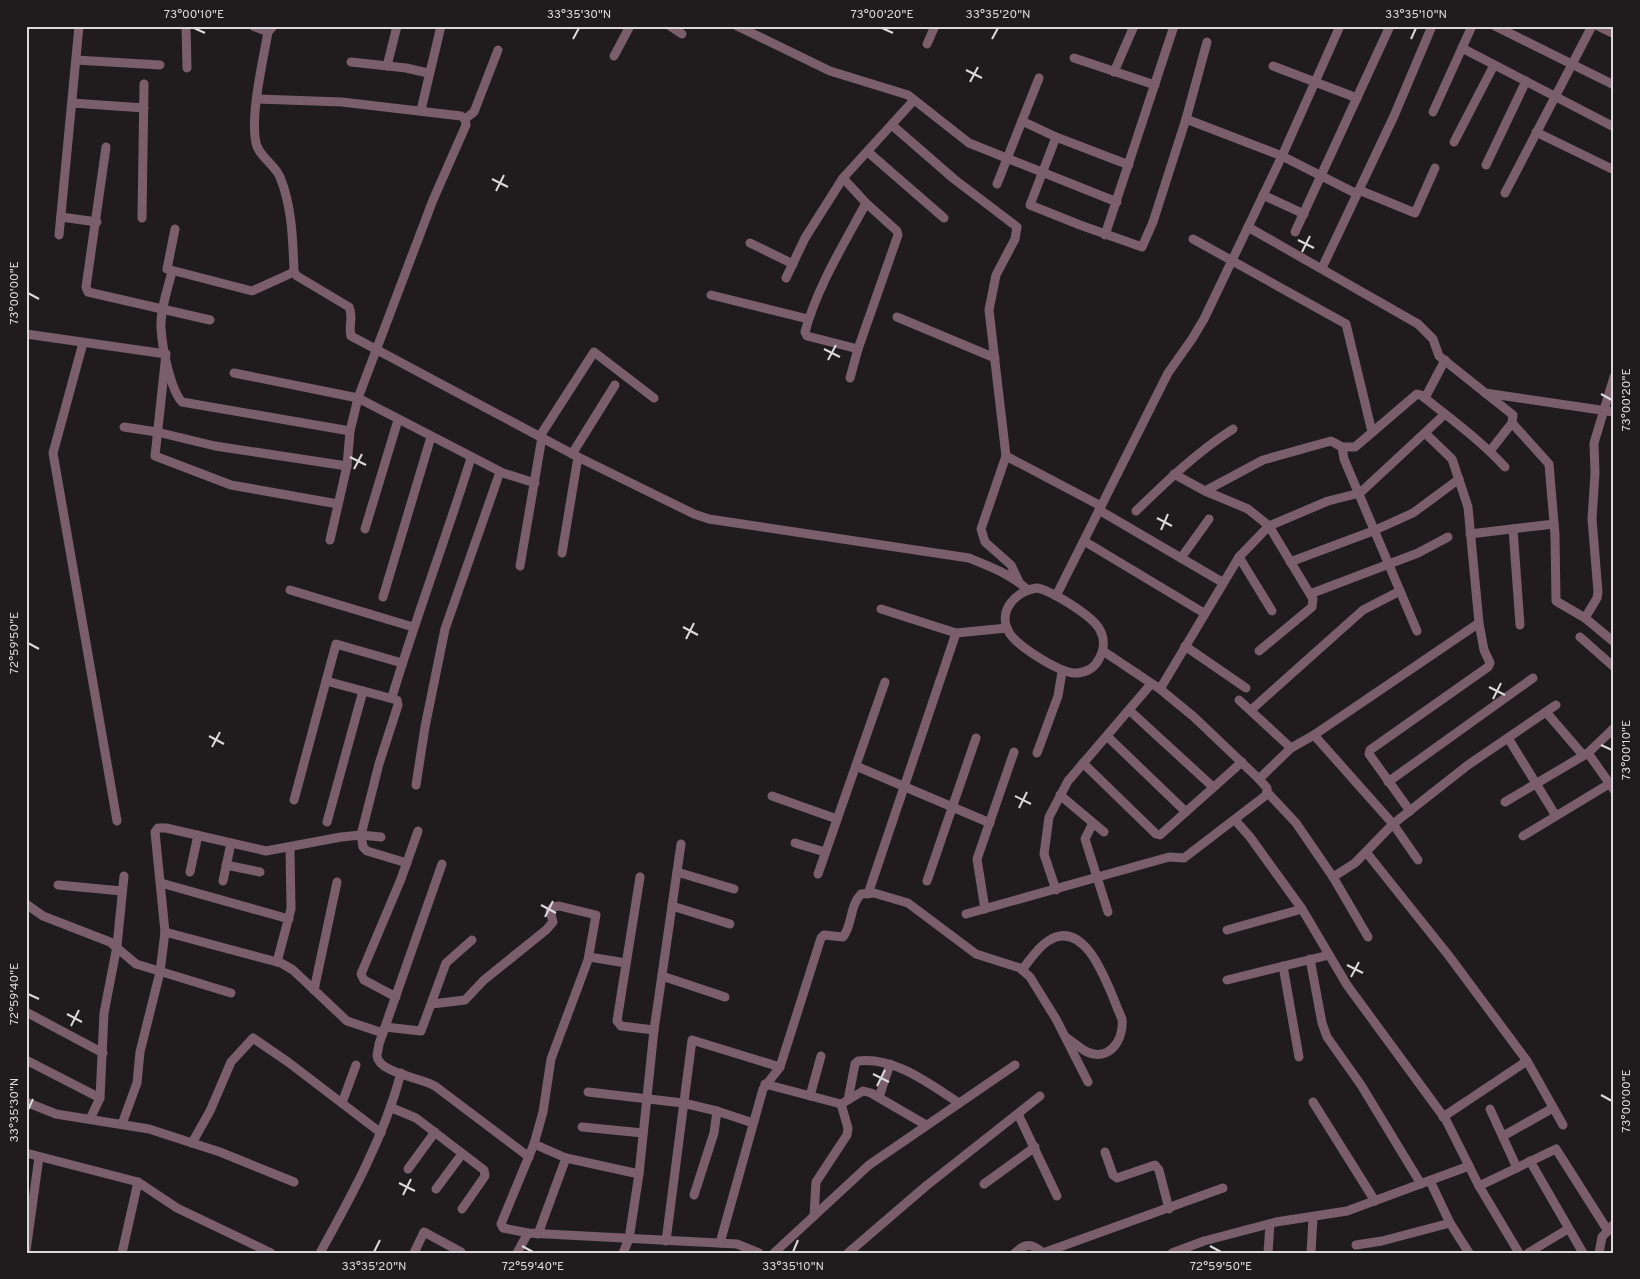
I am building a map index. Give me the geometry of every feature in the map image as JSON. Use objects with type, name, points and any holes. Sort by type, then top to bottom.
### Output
[{"type":"street","points":[[59,235],[79,26]]},
{"type":"street","points":[[186,26],[187,68]]},
{"type":"street","points":[[253,26],[270,29],[257,99],[256,145],[279,174],[284,189],[292,235],[294,272],[297,276],[349,307],[352,314],[349,329],[351,336],[575,456],[694,514],[709,519],[969,558],[996,569],[1019,582],[1027,589]]},
{"type":"street","points":[[387,66],[397,26]]},
{"type":"street","points":[[421,110],[440,26]]},
{"type":"street","points":[[614,56],[630,26]]},
{"type":"street","points":[[670,26],[682,34]]},
{"type":"street","points":[[737,26],[830,71],[908,95],[969,143],[1117,202]]},
{"type":"street","points":[[927,44],[935,26]]},
{"type":"street","points":[[1114,72],[1134,26]]},
{"type":"street","points":[[1105,234],[1174,26]]},
{"type":"street","points":[[1056,596],[1168,372],[1192,340],[1232,261],[1282,156],[1340,26]]},
{"type":"street","points":[[1295,232],[1390,26]]},
{"type":"street","points":[[1322,268],[1432,26]]},
{"type":"street","points":[[1433,112],[1472,26]]},
{"type":"street","points":[[1505,193],[1592,26]]},
{"type":"street","points":[[1598,26],[1614,34]]},
{"type":"street","points":[[1499,27],[1614,85]]},
{"type":"street","points":[[1056,137],[1030,205],[1142,247],[1145,243],[1186,119],[1207,42]]},
{"type":"street","points":[[1462,48],[1614,127]]},
{"type":"street","points":[[464,119],[474,112],[498,50]]},
{"type":"street","points":[[1074,58],[1155,85]]},
{"type":"street","points":[[76,60],[160,64]]},
{"type":"street","points":[[351,62],[428,73]]},
{"type":"street","points":[[1454,142],[1494,65]]},
{"type":"street","points":[[1273,66],[1357,98]]},
{"type":"street","points":[[997,184],[1040,78]]},
{"type":"street","points":[[1486,165],[1526,81]]},
{"type":"street","points":[[142,218],[144,84]]},
{"type":"street","points":[[257,99],[342,102],[421,110],[461,116],[466,125],[433,200],[358,398],[350,431],[347,466],[330,540]]},
{"type":"street","points":[[786,278],[805,238],[843,178],[893,126],[914,100]]},
{"type":"street","points":[[72,103],[144,108]]},
{"type":"street","points":[[1186,119],[1282,156],[1358,192],[1415,213],[1436,168]]},
{"type":"street","points":[[1022,121],[1056,137],[1129,165]]},
{"type":"street","points":[[893,126],[954,179],[1017,227],[1015,239],[996,275],[991,293],[989,310],[1006,456],[981,529],[985,542],[1011,565],[1019,582]]},
{"type":"street","points":[[1536,132],[1614,170]]},
{"type":"street","points":[[106,147],[97,222],[86,287],[88,292],[210,320]]},
{"type":"street","points":[[868,152],[944,218]]},
{"type":"street","points":[[843,178],[898,235],[858,349],[850,378]]},
{"type":"street","points":[[1263,195],[1304,214]]},
{"type":"street","points":[[858,349],[807,336],[805,332],[808,319],[841,248],[866,203]]},
{"type":"street","points":[[61,217],[97,222]]},
{"type":"street","points":[[1248,227],[1413,321],[1434,339],[1437,352],[1445,360],[1513,415],[1512,424],[1490,451]]},
{"type":"street","points":[[176,229],[167,266],[167,269],[172,271],[252,292],[294,272]]},
{"type":"street","points":[[1193,239],[1346,324],[1372,432]]},
{"type":"street","points":[[750,243],[793,264]]},
{"type":"street","points":[[172,271],[162,310],[161,328],[176,396],[182,402],[350,431]]},
{"type":"street","points":[[711,296],[808,319]]},
{"type":"street","points":[[897,317],[995,358]]},
{"type":"street","points":[[26,334],[166,354]]},
{"type":"street","points":[[83,343],[57,434],[54,460],[117,821]]},
{"type":"street","points":[[520,566],[541,437],[594,352],[654,398]]},
{"type":"street","points":[[166,354],[155,456],[231,485],[338,504]]},
{"type":"street","points":[[1425,398],[1445,360]]},
{"type":"street","points":[[234,373],[358,398],[500,472],[535,483]]},
{"type":"street","points":[[1585,618],[1597,598],[1598,592],[1592,519],[1595,473],[1594,443],[1614,377]]},
{"type":"street","points":[[562,553],[575,456],[615,384]]},
{"type":"street","points":[[1485,393],[1614,412]]},
{"type":"street","points":[[1205,491],[1263,460],[1331,441],[1342,447],[1355,447],[1413,397],[1421,395],[1490,451],[1505,467]]},
{"type":"street","points":[[1160,689],[1222,582],[1239,557],[1269,526],[1328,501],[1360,494],[1445,414]]},
{"type":"street","points":[[366,529],[398,420]]},
{"type":"street","points":[[1512,424],[1549,464],[1554,524],[1556,601],[1585,618],[1614,642]]},
{"type":"street","points":[[124,427],[158,432],[215,446],[347,466]]},
{"type":"street","points":[[1136,511],[1174,474],[1208,445],[1233,429]]},
{"type":"street","points":[[1410,811],[1369,754],[1370,750],[1488,668],[1490,663],[1484,650],[1479,624],[1468,507],[1448,454],[1425,433]]},
{"type":"street","points":[[383,597],[431,436]]},
{"type":"street","points":[[1342,447],[1344,459],[1360,494],[1373,531],[1417,631]]},
{"type":"street","points":[[1006,456],[1100,508],[1222,582]]},
{"type":"street","points":[[392,697],[412,627],[447,535],[471,458]]},
{"type":"street","points":[[416,786],[424,727],[445,629],[500,472]]},
{"type":"street","points":[[1174,474],[1205,491],[1248,509],[1269,526],[1310,594],[1314,603],[1312,607],[1259,651]]},
{"type":"street","points":[[1290,562],[1373,531],[1413,513],[1458,479]]},
{"type":"street","points":[[1181,558],[1209,519]]},
{"type":"street","points":[[1470,534],[1554,524]]},
{"type":"street","points":[[1513,529],[1520,624]]},
{"type":"street","points":[[1310,594],[1418,553],[1448,537]]},
{"type":"street","points":[[1084,541],[1204,613]]},
{"type":"street","points":[[1239,557],[1272,611]]},
{"type":"street","points":[[1027,589],[1042,589],[1056,596],[1094,622],[1104,640],[1103,651],[1099,660],[1087,670],[1072,674],[1062,672],[1015,640],[1007,628],[1006,611],[1010,602],[1027,589]]},
{"type":"street","points":[[290,590],[412,627]]},
{"type":"street","points":[[1252,710],[1363,610],[1400,591]]},
{"type":"street","points":[[881,609],[956,634],[1007,628]]},
{"type":"street","points":[[1259,779],[1291,748],[1314,735],[1479,624]]},
{"type":"street","points":[[868,894],[956,634]]},
{"type":"street","points":[[1580,637],[1614,667]]},
{"type":"street","points":[[294,800],[336,644],[402,663]]},
{"type":"street","points":[[1184,646],[1246,688]]},
{"type":"street","points":[[1103,651],[1160,689],[1194,716],[1259,779],[1267,788],[1267,792],[1296,823],[1333,877],[1368,937]]},
{"type":"street","points":[[1037,753],[1058,696],[1062,672]]},
{"type":"street","points":[[1388,782],[1533,678]]},
{"type":"street","points":[[326,681],[392,697],[397,700],[398,705],[379,764],[361,835],[363,847],[367,851],[406,863]]},
{"type":"street","points":[[818,874],[885,682]]},
{"type":"street","points":[[1056,890],[1044,854],[1049,817],[1060,795],[1083,763],[1108,737],[1151,684]]},
{"type":"street","points":[[327,822],[363,691]]},
{"type":"street","points":[[1239,700],[1291,748]]},
{"type":"street","points":[[1333,877],[1355,864],[1393,824],[1468,765],[1556,705]]},
{"type":"street","points":[[1129,710],[1213,788]]},
{"type":"street","points":[[1523,836],[1556,816],[1612,787],[1585,754],[1546,712]]},
{"type":"street","points":[[1505,802],[1585,754],[1612,734]]},
{"type":"street","points":[[1314,735],[1393,824],[1418,860]]},
{"type":"street","points":[[1108,737],[1186,812]]},
{"type":"street","points":[[927,881],[976,738]]},
{"type":"street","points":[[1508,738],[1556,816]]},
{"type":"street","points":[[985,909],[977,859],[1014,752]]},
{"type":"street","points":[[1083,763],[1156,834],[1160,835],[1242,762]]},
{"type":"street","points":[[856,766],[990,823]]},
{"type":"street","points":[[966,914],[1169,857],[1184,858],[1235,820],[1267,792]]},
{"type":"street","points":[[1060,795],[1104,832]]},
{"type":"street","points":[[772,796],[837,819]]},
{"type":"street","points":[[1235,820],[1250,837],[1302,909],[1347,985],[1443,1117],[1479,1186],[1519,1253]]},
{"type":"street","points":[[1093,823],[1085,839],[1108,912]]},
{"type":"street","points":[[122,1124],[137,1083],[140,1052],[160,972],[165,932],[155,832],[158,828],[166,828],[266,851],[290,848],[341,836],[381,837]]},
{"type":"street","points":[[396,997],[364,980],[361,974],[418,831]]},
{"type":"street","points":[[190,872],[198,835]]},
{"type":"street","points":[[223,881],[231,843]]},
{"type":"street","points":[[795,843],[825,852]]},
{"type":"street","points":[[623,1253],[629,1239],[639,1174],[654,1030],[681,844]]},
{"type":"street","points":[[277,962],[291,909],[290,848]]},
{"type":"street","points":[[1366,852],[1443,949],[1527,1061],[1563,1125]]},
{"type":"street","points":[[442,864],[384,1030],[377,1057],[386,1067],[436,1086],[529,1157]]},
{"type":"street","points":[[226,866],[260,872]]},
{"type":"street","points":[[677,872],[734,889]]},
{"type":"street","points":[[90,1119],[100,1098],[104,1013],[117,946],[124,876]]},
{"type":"street","points":[[640,877],[618,1024],[654,1030]]},
{"type":"street","points":[[314,990],[337,882]]},
{"type":"street","points":[[161,883],[289,919]]},
{"type":"street","points":[[58,885],[122,891]]},
{"type":"street","points":[[720,1244],[765,1084],[780,1067],[821,938],[824,936],[843,937],[848,931],[855,900],[861,894],[908,903],[976,954],[1002,960],[1022,970],[1030,977],[1088,1082]]},
{"type":"street","points":[[26,904],[43,916],[117,946],[136,964],[232,993]]},
{"type":"street","points":[[432,1004],[465,1000],[484,980],[546,930],[553,922],[550,911],[556,906],[596,915],[589,957],[551,1059],[543,1112],[534,1144],[501,1224],[503,1228],[511,1231],[528,1233],[747,1246],[759,1253]]},
{"type":"street","points":[[672,906],[730,924]]},
{"type":"street","points":[[1227,930],[1302,909]]},
{"type":"street","points":[[165,932],[277,962],[293,970],[348,1021],[384,1030],[421,1031],[446,963],[472,940]]},
{"type":"street","points":[[1022,970],[1041,947],[1059,936],[1070,935],[1081,942],[1093,956],[1122,1019],[1123,1028],[1120,1041],[1114,1048],[1104,1054],[1088,1052],[1064,1036]]},
{"type":"street","points":[[1227,980],[1329,955]]},
{"type":"street","points":[[589,957],[626,963]]},
{"type":"street","points":[[1310,959],[1322,1023],[1327,1037],[1361,1085],[1469,1253]]},
{"type":"street","points":[[1283,966],[1299,1058]]},
{"type":"street","points":[[662,976],[725,997]]},
{"type":"street","points":[[26,1012],[103,1053]]},
{"type":"street","points":[[192,1143],[210,1111],[231,1062],[253,1038],[288,1062],[381,1133]]},
{"type":"street","points":[[666,1241],[692,1040],[780,1067]]},
{"type":"street","points":[[810,1096],[821,1056]]},
{"type":"street","points":[[26,1060],[100,1098]]},
{"type":"street","points":[[814,1216],[816,1182],[847,1135],[848,1128],[844,1102],[855,1064],[858,1061],[890,1064],[923,1080],[959,1103]]},
{"type":"street","points":[[1443,1117],[1527,1061]]},
{"type":"street","points":[[879,1097],[890,1064]]},
{"type":"street","points":[[342,1103],[356,1065]]},
{"type":"street","points":[[774,1253],[869,1165],[1015,1065]]},
{"type":"street","points":[[320,1253],[381,1133],[392,1108],[401,1074]]},
{"type":"street","points":[[765,1084],[810,1096],[844,1102],[864,1091],[879,1097],[926,1125]]},
{"type":"street","points":[[588,1092],[647,1101],[683,1103],[717,1111],[753,1123]]},
{"type":"street","points":[[848,1253],[926,1186],[1040,1096]]},
{"type":"street","points":[[26,1102],[56,1114],[122,1124],[192,1143],[294,1182]]},
{"type":"street","points":[[1313,1102],[1375,1201]]},
{"type":"street","points":[[392,1108],[416,1118],[485,1172],[462,1209]]},
{"type":"street","points":[[1503,1136],[1553,1108]]},
{"type":"street","points":[[1490,1109],[1517,1168]]},
{"type":"street","points":[[694,1195],[714,1133],[717,1111]]},
{"type":"street","points":[[1018,1114],[1057,1196]]},
{"type":"street","points":[[582,1127],[643,1133]]},
{"type":"street","points":[[408,1168],[435,1132]]},
{"type":"street","points":[[534,1144],[566,1158],[639,1174]]},
{"type":"street","points":[[984,1184],[1035,1147]]},
{"type":"street","points":[[1479,1186],[1556,1149],[1611,1228],[1602,1237],[1599,1253]]},
{"type":"street","points":[[1105,1152],[1117,1178],[1155,1165],[1169,1209]]},
{"type":"street","points":[[26,1154],[138,1182],[177,1208],[271,1253]]},
{"type":"street","points":[[436,1189],[462,1154]]},
{"type":"street","points":[[26,1251],[39,1156]]},
{"type":"street","points":[[538,1234],[566,1158]]},
{"type":"street","points":[[1530,1161],[1583,1253]]},
{"type":"street","points":[[1172,1253],[1204,1241],[1270,1224],[1347,1211],[1469,1166]]},
{"type":"street","points":[[122,1253],[138,1182]]},
{"type":"street","points":[[1015,1253],[1023,1245],[1028,1244],[1043,1253],[1223,1188]]},
{"type":"street","points":[[1310,1253],[1312,1218]]},
{"type":"street","points":[[1356,1245],[1382,1241],[1450,1223]]},
{"type":"street","points":[[1268,1253],[1270,1224]]},
{"type":"street","points":[[1528,1253],[1568,1229]]},
{"type":"street","points":[[414,1253],[424,1232],[461,1252]]},
{"type":"street","points":[[517,1253],[528,1233]]}]
